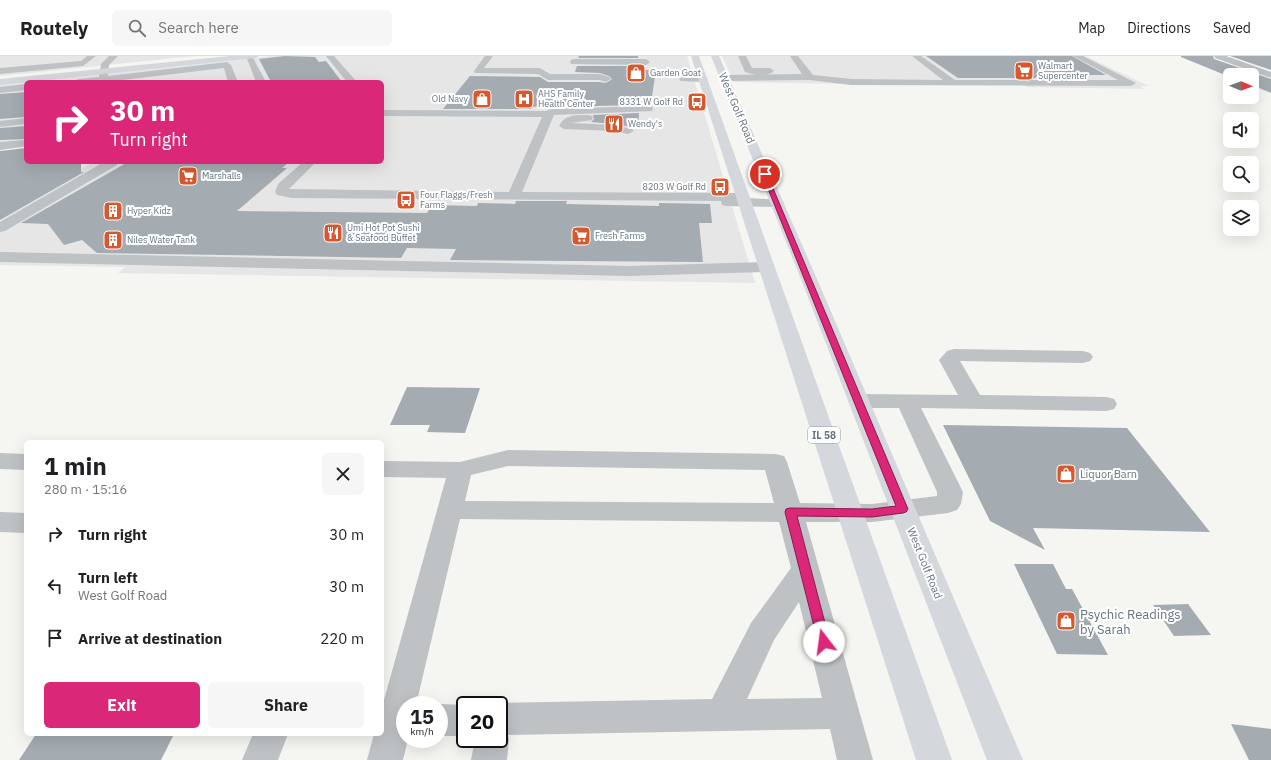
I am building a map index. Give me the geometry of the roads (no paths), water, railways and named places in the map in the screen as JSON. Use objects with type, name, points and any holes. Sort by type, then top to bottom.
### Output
[{"type":"main road","points":[[0,82],[104,73],[121,68],[211,56]]},
{"type":"main road","points":[[121,68],[252,56]]},
{"type":"main road","name":"West Golf Road","points":[[695,56],[934,760]]},
{"type":"main road","name":"West Golf Road","points":[[704,79],[715,56]]},
{"type":"main road","points":[[0,77],[104,73]]},
{"type":"main road","name":"West Golf Road","points":[[704,79],[777,203],[1005,760]]},
{"type":"street","points":[[0,65],[52,66],[83,63],[92,56]]},
{"type":"street","points":[[104,73],[105,64],[114,56]]},
{"type":"street","points":[[252,56],[260,80]]},
{"type":"street","points":[[330,56],[350,80]]},
{"type":"street","points":[[489,56],[478,71],[541,68],[548,77],[600,77],[606,79]]},
{"type":"street","points":[[567,56],[565,62],[646,62]]},
{"type":"street","points":[[742,56],[748,70],[753,72],[807,74],[851,82],[1131,83],[1076,56]]},
{"type":"street","points":[[794,56],[807,74]]},
{"type":"street","points":[[916,56],[953,83]]},
{"type":"street","points":[[1218,56],[1271,76]]},
{"type":"street","points":[[52,66],[58,57]]},
{"type":"street","points":[[84,80],[121,68],[134,79],[143,74],[227,65],[233,80]]},
{"type":"street","points":[[704,79],[807,74]]},
{"type":"street","points":[[0,90],[24,87]]},
{"type":"street","points":[[384,113],[648,113],[571,119],[566,122],[564,126],[620,129],[628,131]]},
{"type":"street","points":[[514,196],[549,114]]},
{"type":"street","points":[[0,124],[24,121]]},
{"type":"street","points":[[0,146],[24,143]]},
{"type":"street","points":[[0,228],[111,164]]},
{"type":"street","points":[[308,164],[283,187],[282,192],[292,194],[596,197],[613,200],[639,201],[743,200],[777,203]]},
{"type":"street","points":[[0,257],[628,271],[766,266]]},
{"type":"street","points":[[972,402],[949,360],[954,355],[1083,356]]},
{"type":"street","points":[[859,401],[1106,404]]},
{"type":"street","points":[[450,510],[872,513],[948,504],[950,492],[907,401]]},
{"type":"street","points":[[384,469],[460,470],[508,458],[775,462],[790,512],[855,760]]},
{"type":"street","points":[[0,461],[24,462]]},
{"type":"street","points":[[406,696],[460,470]]},
{"type":"street","points":[[0,522],[24,523]]},
{"type":"street","points":[[722,715],[762,632],[805,570]]},
{"type":"street","points":[[508,719],[842,713]]},
{"type":"street","points":[[385,760],[396,731]]},
{"type":"street","points":[[260,760],[270,736]]},
{"type":"street","points":[[489,760],[491,748]]},
{"type":"place","name":"Walmart Supercenter","points":[[1024,71]]},
{"type":"place","name":"Garden Goat","points":[[636,73]]},
{"type":"place","name":"Old Navy","points":[[482,99]]},
{"type":"place","name":"AHS Family Health Center","points":[[524,99]]},
{"type":"place","name":"8331 W Golf Rd","points":[[697,102]]},
{"type":"place","name":"Wendy's","points":[[614,124]]},
{"type":"place","name":"Marshalls","points":[[188,176]]},
{"type":"place","name":"8203 W Golf Rd","points":[[720,187]]},
{"type":"place","name":"Four Flaggs/Fresh Farms","points":[[406,200]]},
{"type":"place","name":"Hyper Kidz","points":[[113,211]]},
{"type":"place","name":"Umi Hot Pot Sushi & Seafood Buffet","points":[[333,233]]},
{"type":"place","name":"Fresh Farms","points":[[581,236]]},
{"type":"place","name":"Niles Water Tank","points":[[113,240]]},
{"type":"place","name":"Liquor Barn","points":[[1066,474]]},
{"type":"place","name":"Psychic Readings by Sarah","points":[[1066,621]]}]
